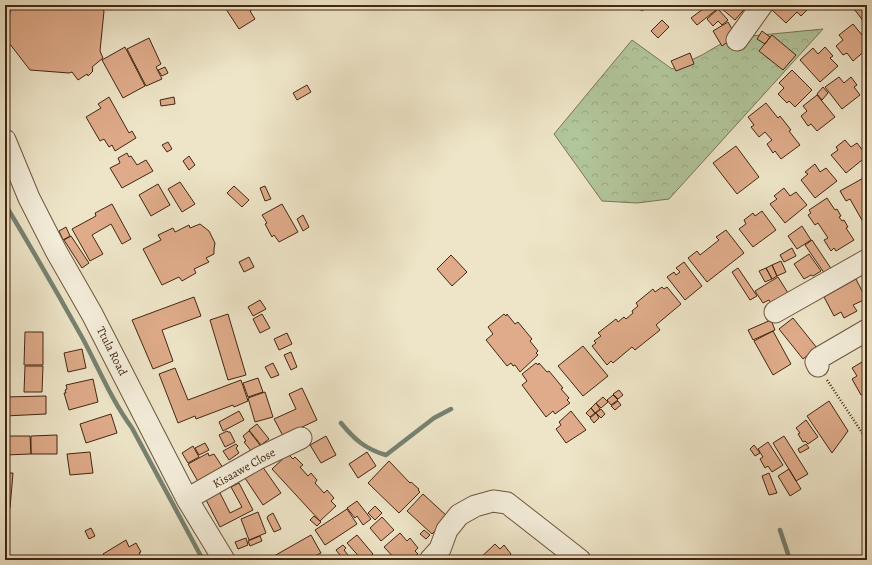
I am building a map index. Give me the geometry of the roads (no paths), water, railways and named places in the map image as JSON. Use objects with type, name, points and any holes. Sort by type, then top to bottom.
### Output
[{"type":"street","points":[[737,40],[762,5]]},
{"type":"street","name":"Ttula Road","points":[[5,140],[36,211],[56,251],[92,314],[187,499],[224,560]]},
{"type":"street","points":[[775,312],[867,260]]},
{"type":"street","points":[[818,366],[816,362],[819,358],[867,330]]},
{"type":"street","name":"Kisaawe Close","points":[[187,499],[259,458],[301,438]]},
{"type":"street","points":[[430,560],[440,549],[447,530],[458,515],[475,506],[493,501],[507,502],[580,560]]},
{"type":"waterway","points":[[642,9],[646,5]]},
{"type":"waterway","points":[[5,204],[83,339],[112,396],[132,428],[203,560]]},
{"type":"waterway","points":[[341,423],[360,443],[372,450],[386,455],[434,418],[451,409]]},
{"type":"waterway","points":[[780,530],[790,560]]}]
